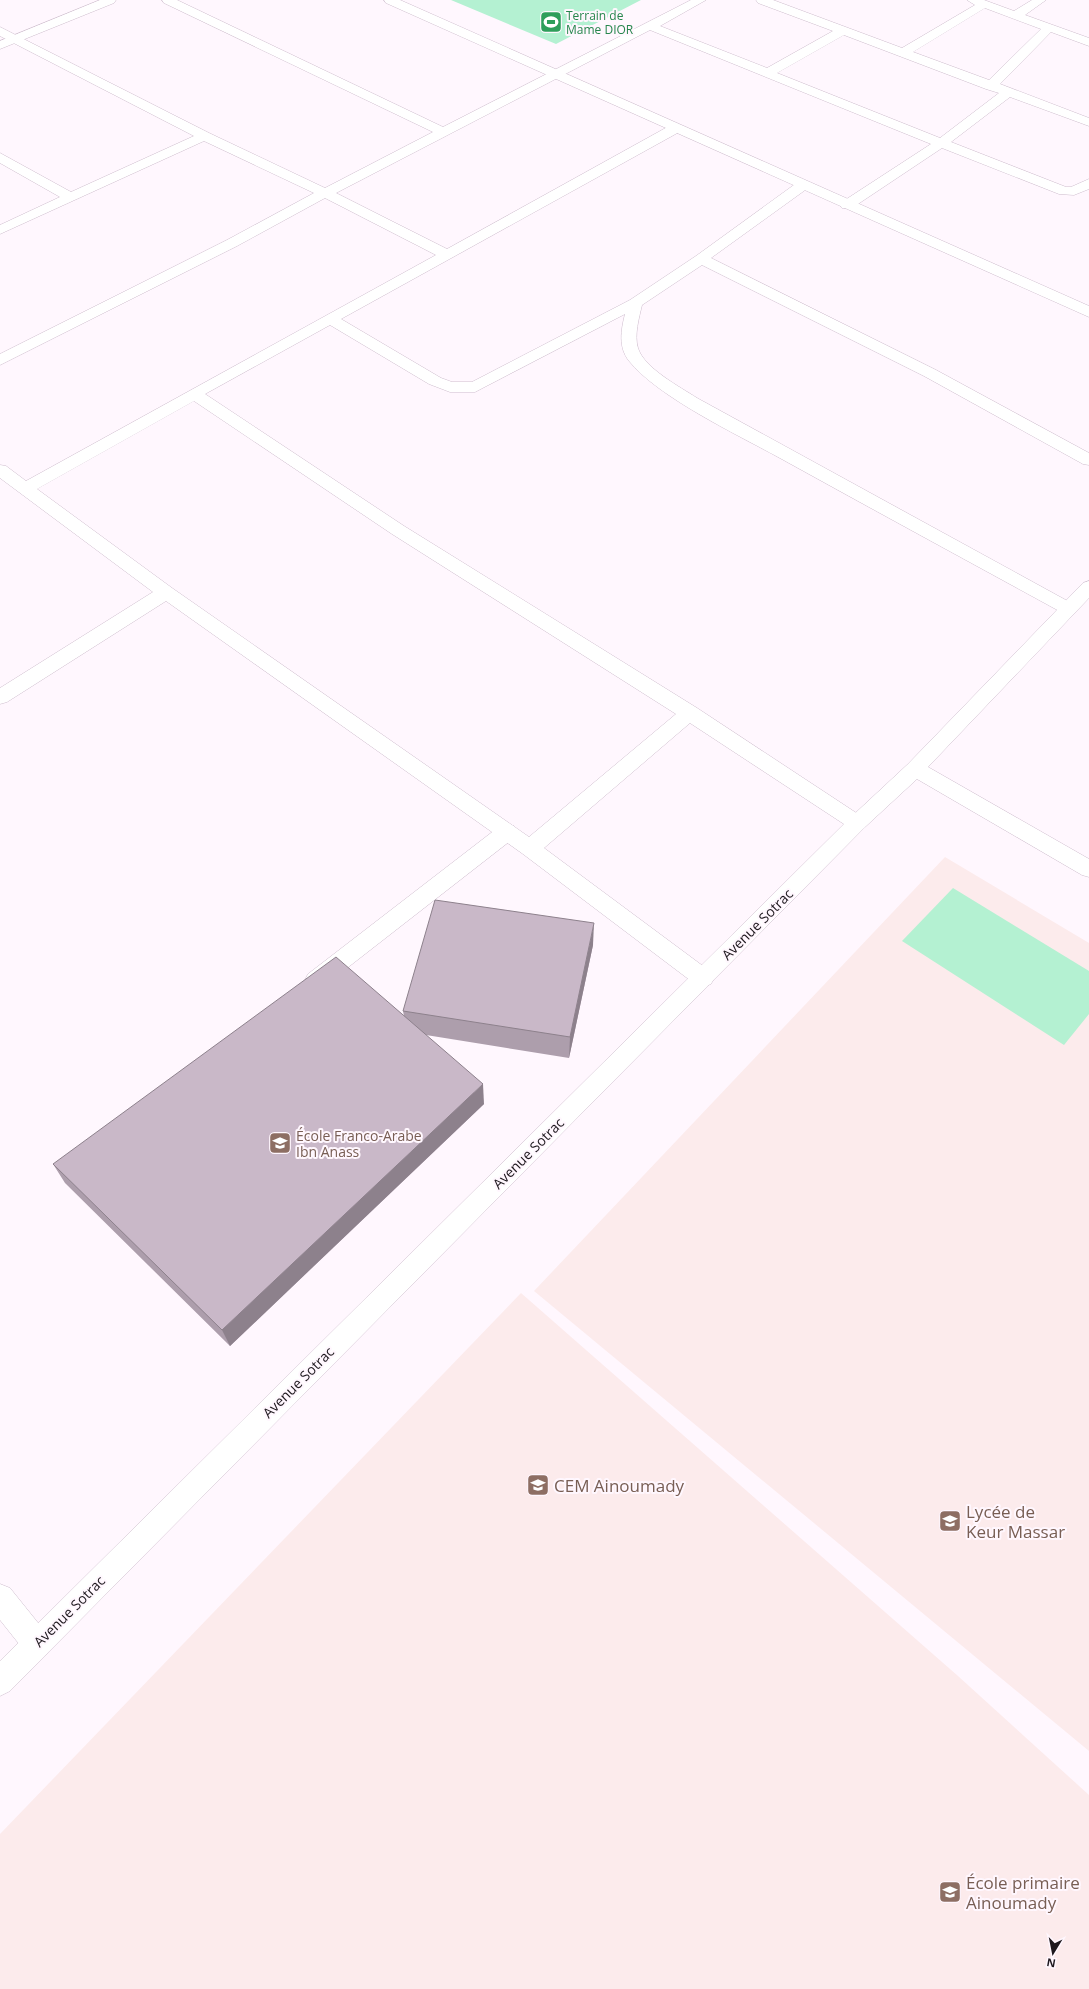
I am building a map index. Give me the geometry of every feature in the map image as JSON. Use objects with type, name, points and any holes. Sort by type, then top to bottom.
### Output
[{"type":"street","points":[[0,45],[110,0]]},
{"type":"street","points":[[168,0],[443,132]]},
{"type":"street","points":[[390,0],[1089,312]]},
{"type":"street","points":[[0,360],[225,246],[700,0]]},
{"type":"street","points":[[762,0],[1089,122]]},
{"type":"street","points":[[1014,16],[1040,0]]},
{"type":"street","points":[[904,52],[978,2],[1089,42]]},
{"type":"street","points":[[650,26],[1064,191],[1074,191],[1089,183]]},
{"type":"street","points":[[991,86],[1048,28]]},
{"type":"street","points":[[0,30],[14,39],[204,136],[325,193],[448,255]]},
{"type":"street","points":[[768,73],[843,30]]},
{"type":"street","points":[[847,205],[941,143],[1009,92]]},
{"type":"street","points":[[27,488],[676,128]]},
{"type":"street","points":[[0,230],[204,136]]},
{"type":"street","points":[[0,157],[69,197]]},
{"type":"street","points":[[330,319],[434,381],[450,387],[475,387],[635,302],[701,258],[803,185]]},
{"type":"street","points":[[701,258],[930,372],[1089,460]]},
{"type":"street","points":[[635,302],[630,331],[630,350],[644,369],[726,421],[1067,608]]},
{"type":"street","points":[[194,394],[398,530],[690,714],[858,823]]},
{"type":"street","points":[[0,470],[27,488],[166,592],[530,848],[703,978]]},
{"type":"street","name":"Avenue Sotrac","points":[[0,1681],[858,823],[915,769],[1067,608],[1089,587]]},
{"type":"street","points":[[0,697],[166,592]]},
{"type":"street","points":[[530,848],[690,714]]},
{"type":"street","points":[[915,769],[1089,869]]},
{"type":"street","points":[[300,993],[507,832]]},
{"type":"street","points":[[0,1598],[37,1644]]},
{"type":"shaded area","name":"Lycée de Keur Massar","points":[[945,857],[1089,943],[1089,1751],[534,1291]]},
{"type":"shaded area","name":"CEM Ainoumady","points":[[521,1293],[958,1676],[1089,1795],[1089,1989],[0,1989],[0,1834]]},
{"type":"green space","name":"Terrain de Mame DIOR","points":[[451,0],[641,0],[556,44]]},
{"type":"green space","points":[[953,888],[1089,971],[1089,1014],[1064,1045],[902,941]]},
{"type":"building","points":[[435,900],[594,923],[570,1037],[403,1011]]},
{"type":"building","name":"École Franco-Arabe Ibn Anass","points":[[336,957],[483,1084],[222,1330],[53,1164]]},
{"type":"place","name":"Terrain de Mame DIOR","points":[[551,22]]},
{"type":"place","name":"École Franco-Arabe Ibn Anass","points":[[280,1143]]},
{"type":"place","name":"CEM Ainoumady","points":[[538,1485]]},
{"type":"place","name":"Lycée de Keur Massar","points":[[950,1521]]},
{"type":"place","name":"École primaire Ainoumady","points":[[950,1892]]}]
